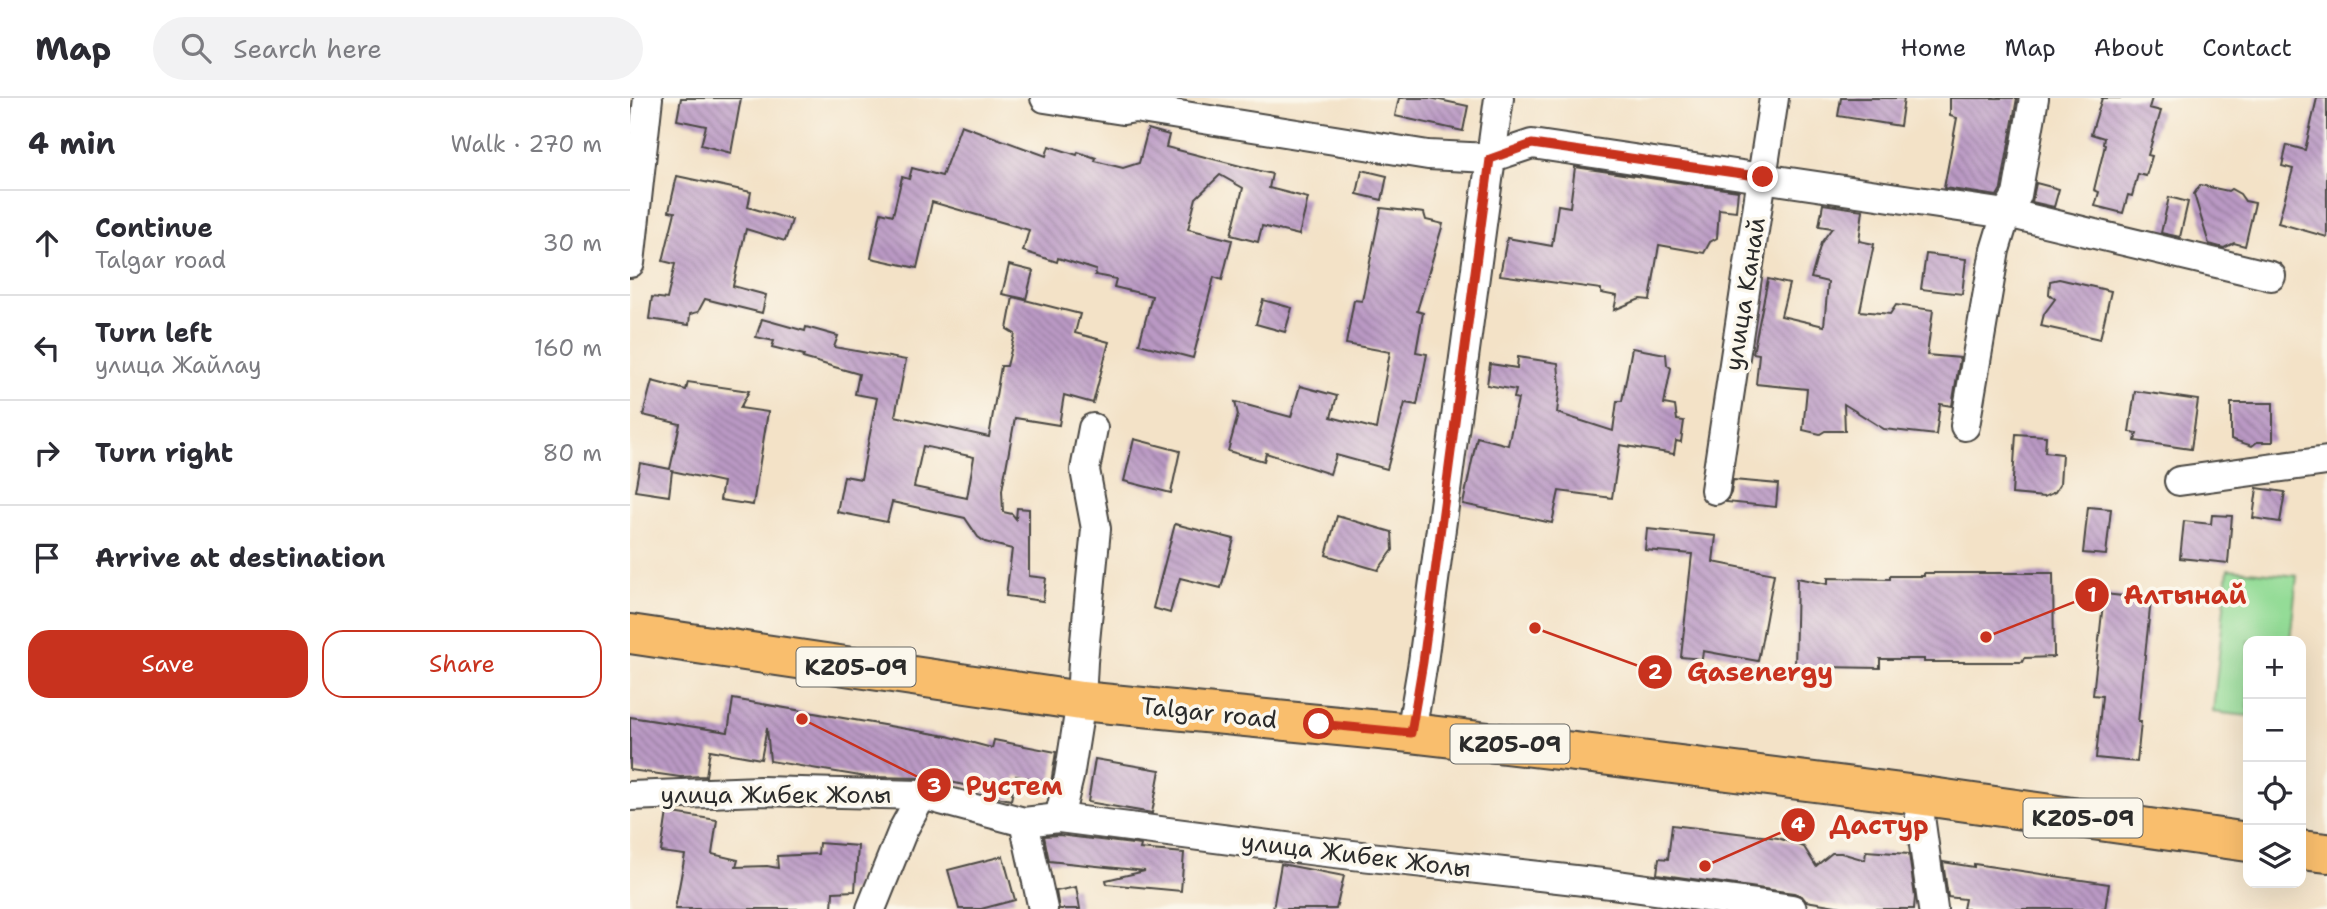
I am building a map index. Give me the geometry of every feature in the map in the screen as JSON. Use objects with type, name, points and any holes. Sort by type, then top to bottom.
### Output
[{"type":"main road","name":"Talgar road","points":[[630,634],[1081,701],[1411,733],[1917,795],[2243,841]]},
{"type":"main road","points":[[2306,851],[2327,853]]},
{"type":"street","points":[[630,262],[648,98]]},
{"type":"street","points":[[1045,98],[1123,110],[1136,103],[1427,155],[1490,159],[1532,144],[1763,177],[2010,207],[2271,276]]},
{"type":"street","points":[[1411,733],[1423,662],[1499,98]]},
{"type":"street","name":"улица Канай","points":[[1715,490],[1774,98]]},
{"type":"street","points":[[1965,426],[1995,250],[2010,207],[2034,98]]},
{"type":"street","points":[[1059,818],[1069,777],[1081,701],[1096,529],[1085,470],[1093,428]]},
{"type":"street","points":[[2179,481],[2327,461]]},
{"type":"street","name":"улица Жибек Жолы","points":[[630,796],[760,791],[922,795],[1024,822],[1059,818],[1317,851],[1611,884],[1793,909]]},
{"type":"street","name":"улица Жибек Жолы","points":[[871,909],[903,830],[922,795]]},
{"type":"street","points":[[1917,795],[1933,909]]},
{"type":"street","points":[[1024,822],[1043,909]]},
{"type":"green space","points":[[2228,569],[2297,576],[2291,636],[2243,636],[2243,715],[2213,712]]},
{"type":"building","points":[[681,98],[741,98],[731,153],[701,145],[706,126],[677,120]]},
{"type":"building","points":[[1399,98],[1430,98],[1468,106],[1463,131],[1395,116]]},
{"type":"building","points":[[1841,98],[1904,98],[1900,126],[1838,116]]},
{"type":"building","points":[[1950,98],[2017,98],[2001,189],[1997,196],[1944,188],[1957,118],[1950,116]]},
{"type":"building","points":[[2102,98],[2152,98],[2149,108],[2161,111],[2148,155],[2152,156],[2146,176],[2138,174],[2132,196],[2128,195],[2123,213],[2095,206],[2099,192],[2094,190],[2105,145],[2104,138],[2091,134]]},
{"type":"building","points":[[2317,98],[2327,98],[2327,237],[2278,223],[2293,169],[2282,166],[2287,145],[2305,150]]},
{"type":"building","points":[[961,125],[1046,156],[1049,146],[1077,155],[1078,152],[1096,158],[1095,161],[1123,168],[1139,163],[1148,129],[1169,135],[1166,147],[1272,174],[1269,188],[1308,198],[1299,235],[1262,226],[1258,242],[1231,235],[1243,188],[1220,175],[1196,198],[1188,229],[1232,240],[1222,280],[1214,277],[1193,358],[1139,344],[1152,296],[1114,287],[1116,279],[1095,275],[1096,270],[1023,251],[1029,230],[932,202],[917,268],[871,258],[881,212],[893,215],[902,177],[909,179],[912,168],[942,176]]},
{"type":"building","points":[[1575,167],[1738,191],[1736,211],[1719,209],[1717,238],[1710,242],[1704,253],[1659,245],[1650,300],[1640,299],[1614,310],[1617,296],[1601,293],[1601,289],[1500,275],[1507,238],[1552,246],[1558,205],[1570,207]]},
{"type":"building","points":[[1362,170],[1387,176],[1382,200],[1357,194]]},
{"type":"building","points":[[677,176],[751,192],[748,207],[792,220],[785,241],[746,229],[733,286],[766,295],[762,313],[705,299],[698,312],[690,314],[689,325],[649,319],[652,297],[667,299],[675,264],[663,261],[675,212],[669,211]]},
{"type":"building","points":[[2036,183],[2059,189],[2054,207],[2032,202]]},
{"type":"building","points":[[2200,185],[2228,191],[2231,189],[2245,201],[2255,203],[2245,246],[2234,243],[2224,248],[2209,244],[2194,194]]},
{"type":"building","points":[[2169,197],[2188,202],[2180,237],[2161,233]]},
{"type":"building","points":[[1823,204],[1863,210],[1859,241],[1874,244],[1860,311],[1890,314],[1896,305],[1933,310],[1927,355],[1960,358],[1952,406],[1940,404],[1936,435],[1884,429],[1844,404],[1845,431],[1825,431],[1820,434],[1803,430],[1807,389],[1756,384],[1759,354],[1753,353],[1768,279],[1789,284],[1781,316],[1824,326],[1828,282],[1811,278],[1821,243],[1832,228],[1819,226]]},
{"type":"building","points":[[1381,208],[1424,213],[1426,220],[1443,224],[1417,311],[1423,313],[1416,352],[1427,354],[1417,405],[1405,403],[1387,469],[1336,455],[1330,474],[1266,453],[1264,461],[1228,451],[1238,415],[1235,402],[1291,417],[1300,386],[1337,396],[1331,417],[1376,429],[1390,352],[1346,344],[1354,300],[1362,301]]},
{"type":"building","points":[[1926,254],[1966,259],[1962,294],[1921,289]]},
{"type":"building","points":[[1009,265],[1033,271],[1026,299],[1002,294]]},
{"type":"building","points":[[2059,279],[2111,291],[2100,339],[2041,326],[2044,314],[2055,299],[2049,294],[2050,281]]},
{"type":"building","points":[[1013,297],[1080,314],[1075,333],[1109,342],[1093,403],[1064,395],[1059,425],[1015,418],[1002,490],[1003,512],[1012,514],[1016,519],[1017,508],[1029,509],[1029,576],[1046,578],[1043,601],[1006,596],[1012,549],[985,542],[978,537],[965,518],[892,502],[887,522],[837,512],[844,476],[861,479],[877,398],[855,394],[859,374],[772,347],[774,341],[756,337],[762,319],[805,331],[806,327],[838,336],[834,347],[906,360],[895,416],[989,437],[1001,366],[1007,366],[1015,334],[1007,329]],"holes":[[[923,446],[974,457],[967,498],[914,487]]]},
{"type":"building","points":[[1263,300],[1292,308],[1285,332],[1256,324]]},
{"type":"building","points":[[1632,348],[1666,354],[1667,365],[1671,368],[1664,404],[1675,406],[1677,420],[1684,421],[1681,442],[1676,441],[1674,454],[1620,445],[1612,498],[1559,491],[1552,523],[1463,504],[1477,437],[1508,445],[1518,399],[1514,398],[1516,390],[1487,385],[1490,364],[1517,368],[1518,357],[1558,363],[1560,386],[1557,413],[1613,431],[1617,401],[1622,401]]},
{"type":"building","points":[[652,381],[686,390],[688,382],[749,391],[740,408],[768,412],[753,505],[720,500],[723,482],[672,471],[669,496],[635,491],[640,463],[670,469],[680,424],[643,415]]},
{"type":"building","points":[[2135,391],[2198,400],[2191,449],[2135,441],[2137,433],[2129,432]]},
{"type":"building","points":[[2231,403],[2273,403],[2273,442],[2257,442],[2252,446],[2231,439]]},
{"type":"building","points":[[2016,434],[2046,436],[2045,452],[2062,454],[2060,484],[2055,492],[2044,497],[2012,494]]},
{"type":"building","points":[[1134,439],[1180,451],[1171,493],[1124,481]]},
{"type":"building","points":[[1733,480],[1778,484],[1776,507],[1726,502]]},
{"type":"building","points":[[2257,488],[2285,492],[2280,522],[2253,518]]},
{"type":"building","points":[[2088,507],[2111,509],[2106,555],[2083,553]]},
{"type":"building","points":[[2212,515],[2232,516],[2228,563],[2180,558],[2184,521],[2211,524]]},
{"type":"building","points":[[1337,516],[1392,532],[1393,550],[1378,570],[1326,555]]},
{"type":"building","points":[[1175,524],[1234,539],[1221,588],[1180,578],[1170,613],[1153,608]]},
{"type":"building","points":[[1647,529],[1716,536],[1713,562],[1774,574],[1758,661],[1703,651],[1702,659],[1681,657],[1692,554],[1645,550]]},
{"type":"building","points":[[1924,573],[2053,573],[2054,657],[2024,658],[2022,662],[1880,659],[1880,668],[1795,669],[1797,578],[1828,584],[1828,578],[1890,579],[1890,576],[1924,576]]},
{"type":"building","points":[[2104,594],[2151,599],[2138,722],[2141,722],[2137,762],[2096,758],[2102,696],[2093,695]]},
{"type":"building","points":[[733,699],[947,736],[992,748],[994,740],[1056,752],[1051,783],[1016,776],[1011,800],[939,779],[939,782],[923,778],[866,777],[770,761],[767,728],[761,759],[710,750],[706,776],[680,777],[630,770],[630,717],[728,732]]},
{"type":"building","points":[[1095,759],[1160,770],[1152,813],[1088,802]]},
{"type":"building","points":[[667,812],[717,820],[712,854],[738,860],[736,867],[778,868],[777,856],[818,854],[819,843],[858,846],[855,891],[833,892],[832,909],[675,909],[685,855],[661,852]]},
{"type":"building","points":[[1672,825],[1778,838],[1804,847],[1816,866],[1832,853],[1865,860],[1866,851],[1909,854],[1914,909],[1854,909],[1806,901],[1794,893],[1657,874],[1659,858],[1668,859]]},
{"type":"building","points":[[1059,835],[1141,845],[1140,849],[1184,853],[1181,891],[1107,884],[1106,880],[1145,871],[1049,861],[1044,836]]},
{"type":"building","points":[[1003,856],[1015,900],[981,909],[959,909],[948,870]]},
{"type":"building","points":[[1943,862],[2109,884],[2105,909],[1963,909],[1965,899],[1948,897]]},
{"type":"building","points":[[1281,864],[1344,876],[1336,909],[1273,909]]},
{"type":"building","points":[[1076,887],[1080,909],[1059,909],[1056,891]]},
{"type":"place","name":"Gasenergy","points":[[1535,628]]},
{"type":"place","name":"Алтынай","points":[[1986,637]]},
{"type":"place","name":"Рустем","points":[[802,719]]},
{"type":"place","name":"Дастур","points":[[1705,866]]},
{"type":"route","points":[[1319,724],[1411,733],[1423,662],[1490,159],[1532,144],[1763,177]]}]
